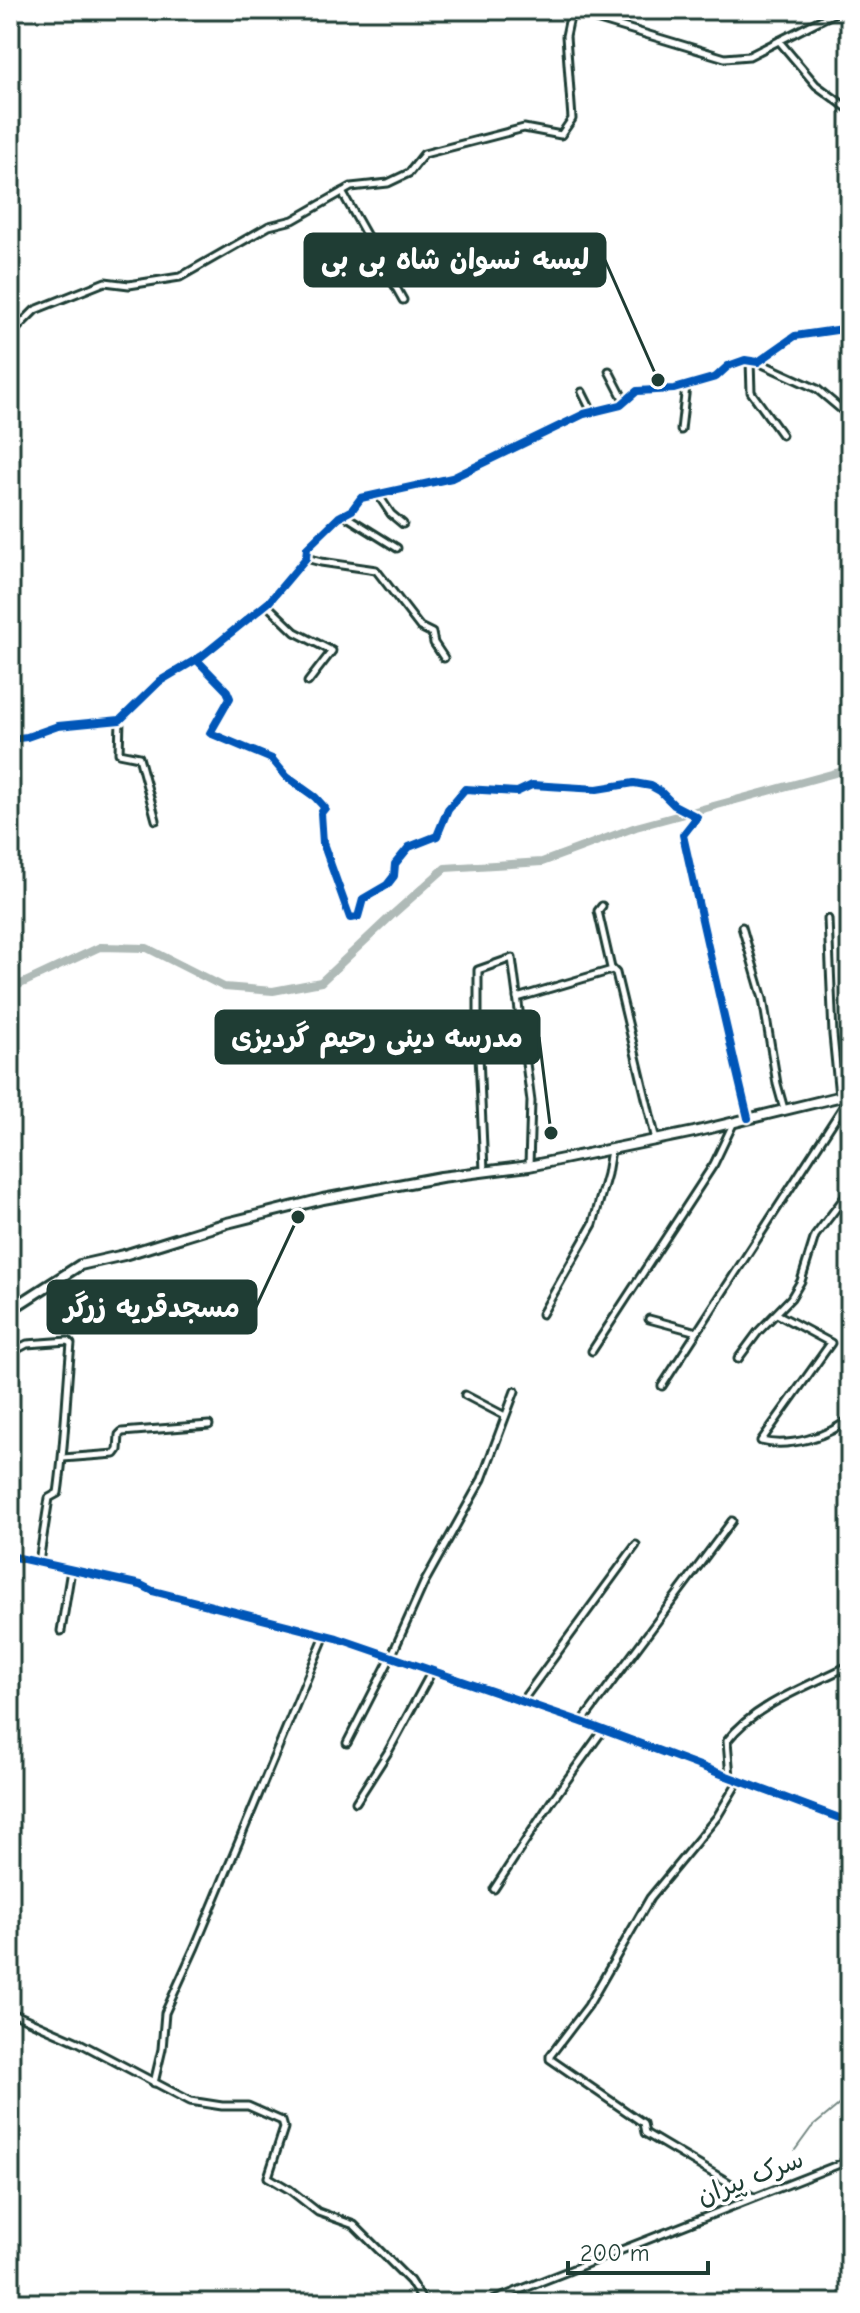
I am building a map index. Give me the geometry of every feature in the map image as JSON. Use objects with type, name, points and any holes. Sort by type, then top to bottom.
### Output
[{"type":"highway","points":[[10,1310],[80,1265],[124,1255],[227,1223],[323,1199],[441,1177],[529,1166],[656,1140],[850,1095]]},
{"type":"street","points":[[10,330],[15,330],[35,310],[105,282],[129,285],[180,277],[269,226],[293,220],[351,187],[388,183],[409,173],[424,154],[524,128],[561,135],[572,119],[566,36],[568,11],[725,58],[749,56],[840,10]]},
{"type":"street","points":[[779,41],[816,85],[850,110]]},
{"type":"street","points":[[342,192],[403,300]]},
{"type":"street","points":[[758,362],[795,336],[850,328]]},
{"type":"street","points":[[750,361],[751,392],[782,435]]},
{"type":"street","points":[[10,739],[27,737],[58,726],[120,720],[160,681],[196,659],[266,604],[306,558],[307,548],[352,510],[361,498],[452,478],[542,433],[625,402],[637,391],[686,386],[716,377],[728,366],[750,361],[817,389],[842,410]]},
{"type":"street","points":[[609,371],[625,402]]},
{"type":"street","points":[[681,430],[686,386]]},
{"type":"street","points":[[582,392],[592,412]]},
{"type":"street","points":[[379,496],[391,514],[403,524]]},
{"type":"street","points":[[344,515],[397,548]]},
{"type":"street","points":[[306,558],[376,570],[420,627],[432,633],[434,643],[444,658]]},
{"type":"street","points":[[266,604],[295,632],[332,651],[308,682]]},
{"type":"street","points":[[196,659],[230,698],[210,733],[272,759],[287,777],[325,808],[321,813],[323,843],[350,918],[358,917],[363,899],[387,885],[394,876],[395,864],[409,847],[437,836],[448,809],[465,789],[517,792],[532,785],[597,789],[634,783],[651,786],[674,805],[697,817],[683,835],[704,939],[748,1118]]},
{"type":"street","points":[[120,720],[119,753],[139,757],[156,820]]},
{"type":"street","points":[[602,906],[598,911],[611,968],[614,969],[656,1140]]},
{"type":"street","points":[[828,919],[839,1096]]},
{"type":"street","points":[[742,927],[763,999],[784,1109]]},
{"type":"street","points":[[484,1172],[478,970],[512,958],[531,1101],[529,1166]]},
{"type":"street","points":[[517,998],[614,969]]},
{"type":"street","points":[[662,1386],[850,1095]]},
{"type":"street","points":[[592,1351],[714,1164],[735,1121]]},
{"type":"street","points":[[542,1314],[597,1215],[611,1149]]},
{"type":"street","points":[[738,1359],[801,1281],[815,1236],[844,1198],[850,1184]]},
{"type":"street","points":[[777,1314],[831,1343],[761,1441],[774,1444],[804,1440],[844,1424],[850,1418]]},
{"type":"street","points":[[649,1319],[697,1332]]},
{"type":"street","points":[[10,1353],[27,1344],[71,1342],[58,1493],[49,1498],[39,1562]]},
{"type":"street","points":[[347,1743],[424,1583],[482,1479],[515,1391]]},
{"type":"street","points":[[465,1395],[505,1416]]},
{"type":"street","points":[[63,1458],[115,1454],[122,1432],[209,1425]]},
{"type":"street","points":[[582,1722],[732,1521]]},
{"type":"street","points":[[522,1701],[636,1545]]},
{"type":"street","points":[[10,1556],[141,1585],[153,1591],[325,1635],[582,1722],[850,1822]]},
{"type":"street","points":[[61,1631],[71,1570]]},
{"type":"street","points":[[154,2083],[162,2049],[165,2013],[325,1635]]},
{"type":"street","points":[[730,1777],[727,1741],[738,1727],[773,1704],[850,1665]]},
{"type":"street","points":[[356,1802],[388,1752],[432,1671]]},
{"type":"street","points":[[494,1889],[603,1730]]},
{"type":"street","points":[[739,1780],[717,1817],[650,1898],[588,2006],[550,2059],[643,2123],[645,2133],[753,2197]]},
{"type":"street","points":[[10,2012],[65,2036],[190,2101],[248,2106],[282,2121],[284,2128],[268,2177],[318,2212],[354,2225],[410,2281],[424,2303]]},
{"type":"street","name":"سرک پیران","points":[[487,2303],[850,2160]]},
{"type":"waterway","points":[[10,989],[100,947],[147,948],[224,987],[273,991],[321,982],[445,868],[542,862],[636,827],[850,769]]},
{"type":"waterway","points":[[795,2150],[811,2128],[841,2103],[850,2064]]},
{"type":"cycle path","points":[[10,739],[27,737],[58,726],[120,720],[160,681],[202,656],[269,602],[306,558],[307,548],[339,517],[352,510],[361,498],[452,478],[584,414],[621,405],[637,391],[674,389],[716,377],[728,366],[745,360],[758,362],[795,336],[850,328]]},
{"type":"cycle path","points":[[196,659],[230,698],[210,733],[272,759],[287,777],[325,808],[321,813],[323,843],[350,918],[358,917],[363,899],[387,885],[394,876],[395,864],[409,847],[437,836],[448,809],[465,789],[517,792],[532,785],[597,789],[634,783],[651,786],[674,805],[697,817],[683,835],[748,1118]]},
{"type":"cycle path","points":[[10,1556],[141,1585],[153,1591],[337,1638],[582,1722],[850,1822]]},
{"type":"place","name":"لیسه نسوان شاه بی بی","points":[[658,380]]},
{"type":"place","name":"مدرسه دینی رحیم گردیزی","points":[[551,1133]]},
{"type":"place","name":"مسجدقریه زرگر","points":[[298,1217]]}]
